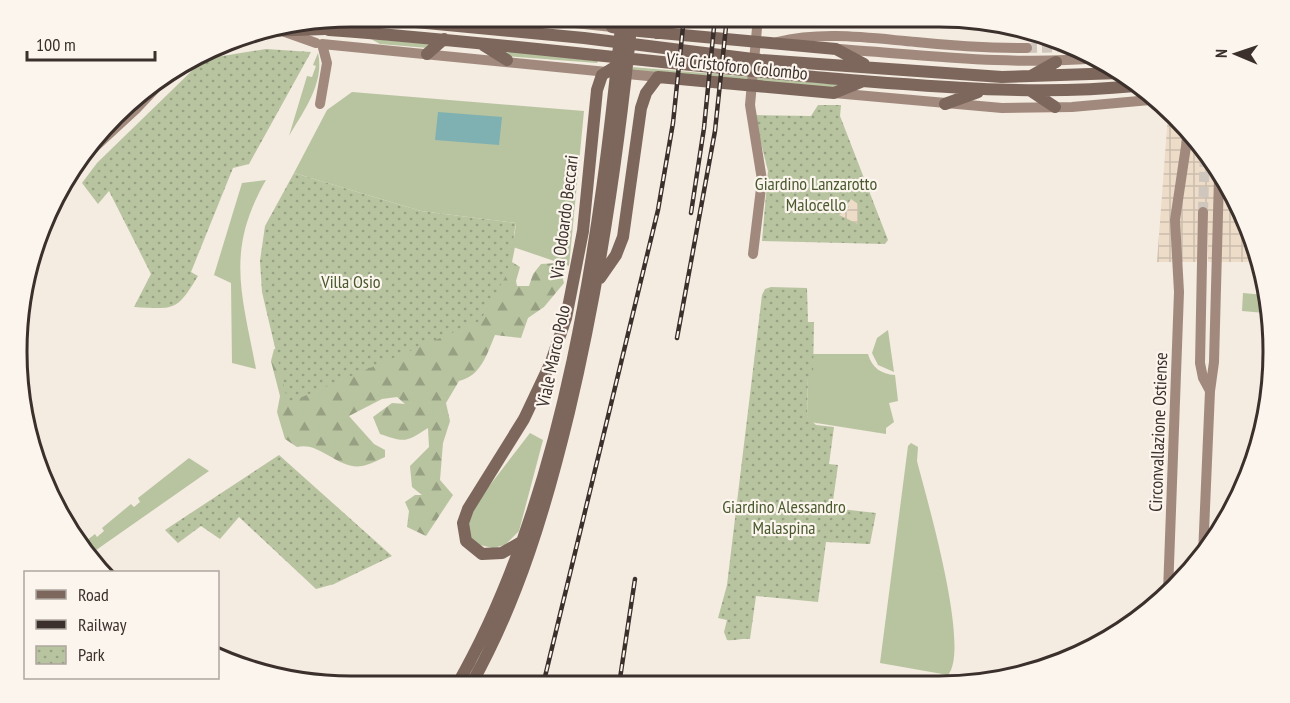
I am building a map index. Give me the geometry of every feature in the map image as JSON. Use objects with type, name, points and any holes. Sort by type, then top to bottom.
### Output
[{"type":"main road","points":[[359,47],[365,27]]},
{"type":"main road","name":"Via Cristoforo Colombo","points":[[480,27],[761,60],[1030,77],[1108,74]]},
{"type":"main road","name":"Viale Marco Polo","points":[[462,676],[493,618],[523,541],[558,415],[589,269],[608,149],[620,27]]},
{"type":"main road","name":"Viale Marco Polo","points":[[475,676],[508,610],[538,526],[572,400],[597,281],[610,199],[621,27]]},
{"type":"main road","name":"Via Cristoforo Colombo","points":[[633,27],[639,31],[764,44],[961,59],[1056,62],[1081,60]]},
{"type":"main road","points":[[659,27],[663,34]]},
{"type":"main road","points":[[753,254],[762,180],[750,105],[757,27]]},
{"type":"main road","name":"Via Cristoforo Colombo","points":[[305,31],[327,29],[479,42],[760,74],[981,90],[1031,92],[1125,87]]},
{"type":"main road","name":"Via Cristoforo Colombo","points":[[288,33],[319,43],[608,70],[758,88],[945,104],[1002,108],[1055,107],[1143,100]]},
{"type":"main road","points":[[764,44],[794,38],[835,36],[972,48],[1027,48]]},
{"type":"main road","points":[[427,54],[444,39]]},
{"type":"main road","points":[[479,42],[507,60]]},
{"type":"main road","points":[[319,43],[327,63],[321,104]]},
{"type":"main road","points":[[836,49],[868,66]]},
{"type":"main road","points":[[608,70],[634,60]]},
{"type":"main road","points":[[1030,77],[1056,62]]},
{"type":"main road","name":"Via Odoardo Beccari","points":[[523,541],[509,550],[490,555],[478,552],[468,543],[464,532],[464,519],[482,484],[524,419],[557,346],[575,278],[587,198],[596,96],[599,81],[608,70]]},
{"type":"main road","points":[[597,281],[616,255],[623,237],[641,108],[646,93],[660,77]]},
{"type":"main road","points":[[834,93],[864,81]]},
{"type":"main road","points":[[945,104],[981,90]]},
{"type":"main road","points":[[1031,92],[1055,107]]},
{"type":"main road","name":"Circonvallazione Ostiense","points":[[1168,581],[1177,399],[1179,273],[1175,213],[1186,143]]},
{"type":"main road","points":[[1204,538],[1210,391],[1214,362],[1219,187]]},
{"type":"main road","points":[[1203,212],[1200,363],[1210,391]]},
{"type":"green space","points":[[371,39],[432,44],[428,48],[380,44]]},
{"type":"green space","points":[[266,49],[311,52],[249,164],[233,168],[191,272],[198,276],[191,288],[173,306],[166,308],[134,307],[151,274],[109,191],[98,204],[82,183],[97,163],[197,66],[214,57]]},
{"type":"green space","points":[[497,50],[598,61],[597,63],[506,56]]},
{"type":"green space","points":[[318,53],[316,86],[289,136],[307,76],[312,77],[316,66],[313,65]]},
{"type":"green space","points":[[632,67],[843,85],[833,89],[632,70]]},
{"type":"green space","points":[[352,92],[584,111],[569,266],[513,247],[516,223],[421,211],[294,173],[327,110]]},
{"type":"green space","name":"Giardino Lanzarotto Malocello","points":[[818,105],[841,105],[840,116],[888,240],[885,244],[762,241],[768,171],[754,115],[811,116]]},
{"type":"green space","name":"Villa Osio","points":[[294,173],[421,211],[516,223],[507,274],[480,321],[288,403],[262,292],[260,261],[265,226]]},
{"type":"green space","points":[[266,180],[253,205],[241,251],[242,295],[256,369],[232,363],[231,283],[214,275],[242,183]]},
{"type":"green space","points":[[514,230],[515,247],[512,262],[520,267],[517,286],[529,286],[533,274],[541,264],[558,263],[564,283],[544,307],[528,318],[521,338],[495,335],[478,369],[459,381],[446,403],[450,421],[443,443],[440,480],[453,495],[426,536],[407,527],[409,511],[405,502],[415,495],[422,495],[412,487],[410,466],[429,447],[428,428],[406,440],[380,434],[373,417],[392,403],[405,404],[397,397],[382,399],[349,416],[374,444],[385,450],[385,457],[365,465],[353,466],[313,448],[297,447],[285,439],[277,412],[280,396],[271,361],[274,349],[294,352]]},
{"type":"green space","name":"Giardino Alessandro Malaspina","points":[[771,287],[807,288],[808,322],[814,322],[813,378],[808,378],[807,416],[816,425],[834,427],[829,464],[838,465],[832,508],[876,513],[870,544],[826,542],[818,602],[756,596],[750,639],[727,640],[724,632],[727,620],[718,618],[727,585],[762,295],[765,289]]},
{"type":"green space","points":[[1243,293],[1258,294],[1260,313],[1242,311]]},
{"type":"green space","points":[[888,330],[894,372],[878,365],[872,353],[877,338]]},
{"type":"green space","points":[[813,354],[868,354],[878,369],[895,375],[898,401],[889,403],[894,422],[886,428],[886,434],[810,422],[807,416],[808,378],[813,378]]},
{"type":"green space","points":[[530,433],[543,440],[519,531],[505,545],[493,548],[480,545],[471,538],[467,520],[480,498]]},
{"type":"green space","points":[[911,443],[918,447],[917,461],[937,537],[951,605],[954,660],[948,675],[880,663],[908,446]]},
{"type":"green space","points":[[279,455],[392,556],[334,584],[316,589],[239,517],[220,539],[201,526],[178,543],[165,530]]},
{"type":"green space","points":[[189,458],[209,471],[95,551],[87,540],[95,534],[97,537],[104,531],[102,528],[131,504],[134,507],[140,502],[138,498]]},
{"type":"shaded area","points":[[1168,122],[1196,154],[1220,189],[1238,227],[1250,262],[1208,262],[1208,212],[1198,212],[1197,262],[1157,262]]},
{"type":"shaded area","points":[[851,199],[858,204],[858,224],[839,215],[849,207],[847,205]]},
{"type":"water","points":[[438,112],[502,117],[499,145],[435,140]]},
{"type":"tunnel","points":[[1027,48],[1052,47]]},
{"type":"tunnel","points":[[1203,212],[1204,166]]},
{"type":"railway","points":[[545,676],[658,210],[673,123],[683,27]]},
{"type":"railway","points":[[691,213],[704,128],[714,27]]},
{"type":"railway","points":[[677,338],[715,131],[726,27]]},
{"type":"railway","points":[[620,676],[635,579]]}]
